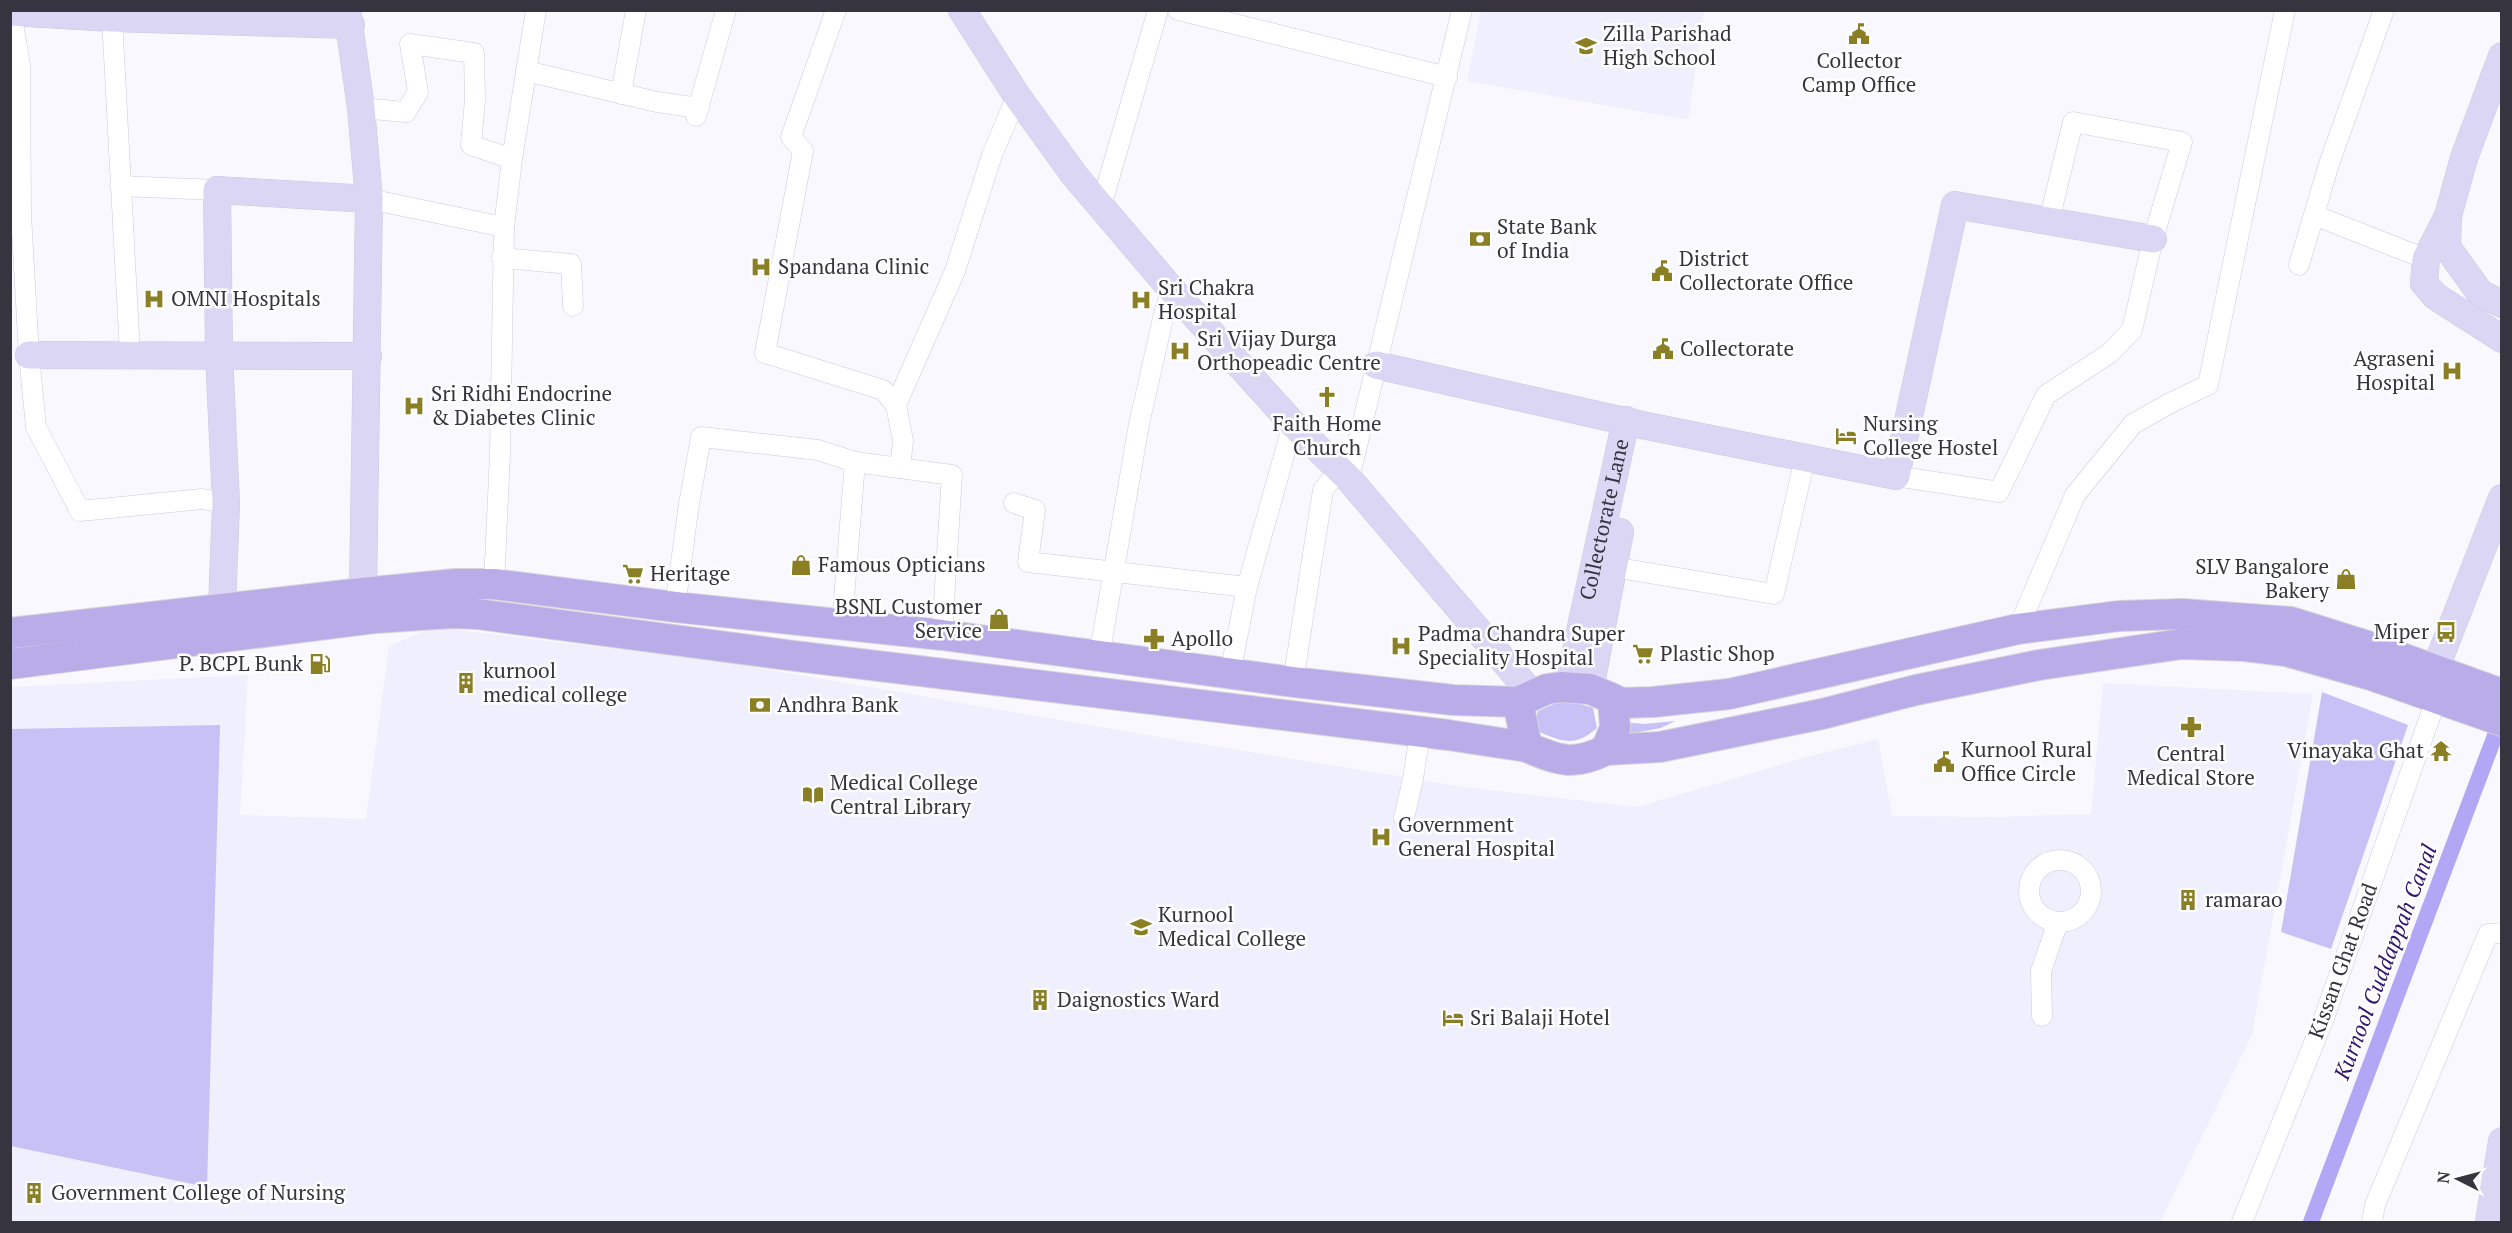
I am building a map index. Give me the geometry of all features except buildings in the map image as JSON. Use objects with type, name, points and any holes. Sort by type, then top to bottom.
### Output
[{"type":"main road","points":[[10,664],[364,606],[456,584],[494,585],[942,635],[1293,682],[1454,700],[1525,698],[1561,687],[1602,694],[1621,704],[1729,694],[2018,629],[2119,616],[2182,614],[2291,622],[2449,685],[2502,721]]},
{"type":"main road","points":[[10,633],[222,608],[364,606],[477,614],[787,655],[1420,732],[1527,747],[1557,760],[1586,760],[1606,750],[1660,747],[1822,714],[1916,690],[2039,664],[2181,644],[2244,646],[2286,651],[2502,694]]},
{"type":"main road","points":[[1602,694],[1615,728],[1606,750]]},
{"type":"main road","points":[[1525,698],[1527,747]]},
{"type":"street","points":[[494,585],[500,454],[504,227],[512,159],[536,10]]},
{"type":"street","points":[[621,93],[636,10]]},
{"type":"street","points":[[526,71],[698,112],[726,10]]},
{"type":"street","points":[[837,10],[791,137],[802,151],[765,353],[883,390],[896,405],[903,441],[900,468]]},
{"type":"street","points":[[962,10],[1017,96],[1075,176],[1172,290],[1293,424],[1344,475],[1525,698]]},
{"type":"street","points":[[1101,206],[1158,10]]},
{"type":"street","points":[[1178,10],[1447,77]]},
{"type":"street","points":[[1293,682],[1323,490],[1344,475],[1376,365],[1462,10]]},
{"type":"street","points":[[2018,629],[2075,495],[2133,423],[2208,385],[2285,10]]},
{"type":"street","points":[[2299,265],[2329,164],[2384,10]]},
{"type":"street","points":[[226,503],[202,500],[80,511],[36,427],[16,215],[20,65],[11,12],[349,18],[361,108],[369,199],[364,606]]},
{"type":"street","points":[[112,14],[130,354]]},
{"type":"street","points":[[361,108],[406,112],[418,92],[410,44],[474,53],[475,100],[471,145],[512,159]]},
{"type":"street","points":[[2502,56],[2464,158],[2448,216],[2424,283],[2435,296],[2502,339]]},
{"type":"street","points":[[896,405],[955,271],[992,155],[1017,96]]},
{"type":"street","points":[[1376,365],[1805,458],[1896,476],[1999,492],[2046,395],[2110,353],[2132,330],[2153,239],[2182,142],[2073,122],[2049,221]]},
{"type":"street","points":[[120,186],[369,199],[504,227]]},
{"type":"street","points":[[217,190],[219,354],[226,503],[222,608]]},
{"type":"street","points":[[1896,476],[1955,205],[2153,239]]},
{"type":"street","points":[[2314,214],[2436,253],[2480,292],[2502,304]]},
{"type":"street","points":[[502,258],[571,264],[573,306]]},
{"type":"street","points":[[1099,657],[1139,424],[1165,310],[1172,290]]},
{"type":"street","points":[[29,355],[368,356]]},
{"type":"street","name":"Collectorate Lane","points":[[1561,687],[1572,668],[1603,565],[1634,422]]},
{"type":"street","points":[[1230,674],[1247,587],[1293,424]]},
{"type":"street","points":[[675,607],[701,437],[818,450],[855,462],[952,475],[942,635]]},
{"type":"street","points":[[1603,565],[1774,594],[1805,458]]},
{"type":"street","points":[[842,624],[855,462]]},
{"type":"street","points":[[2449,685],[2502,498]]},
{"type":"street","points":[[1014,503],[1035,510],[1028,562],[1247,587]]},
{"type":"street","points":[[2449,685],[2502,549]]},
{"type":"street","name":"Collectorate Lane","points":[[1602,694],[1603,565]]},
{"type":"street","name":"Kissan Ghat Road","points":[[2242,1222],[2324,1018],[2449,685]]},
{"type":"street","points":[[1404,818],[1420,732]]},
{"type":"street","points":[[2042,1016],[2041,971],[2058,922]]},
{"type":"street","points":[[2372,1222],[2375,1205],[2488,934],[2502,933]]},
{"type":"street","points":[[2489,1222],[2502,1142]]},
{"type":"shaded area","name":"Zilla Parishad High School","points":[[1481,11],[1704,11],[1688,120],[1467,81]]},
{"type":"shaded area","name":"Kurnool Medical College","points":[[434,627],[724,662],[1471,788],[1637,807],[1806,757],[1878,739],[1892,816],[1993,817],[2091,814],[2103,683],[2313,694],[2252,1035],[2160,1222],[11,1222],[11,687],[248,675],[240,815],[366,819],[389,646]]},
{"type":"shaded area","points":[[2322,692],[2408,725],[2331,949],[2281,932]]},
{"type":"shaded area","points":[[1565,699],[1593,708],[1597,728],[1582,738],[1569,741],[1539,732],[1535,721],[1538,711]]},
{"type":"shaded area","points":[[1675,721],[1661,728],[1623,735],[1623,722],[1644,724]]},
{"type":"shaded area","points":[[220,725],[207,1187],[11,1146],[11,729]]},
{"type":"waterway","name":"Kurnool Cuddappah Canal","points":[[2311,1222],[2502,717]]},
{"type":"place","name":"Collector Camp Office","points":[[1859,34]]},
{"type":"place","name":"Zilla Parishad High School","points":[[1586,46]]},
{"type":"place","name":"State Bank of India","points":[[1480,239]]},
{"type":"place","name":"Spandana Clinic","points":[[761,267]]},
{"type":"place","name":"District Collectorate Office","points":[[1662,271]]},
{"type":"place","name":"OMNI Hospitals","points":[[154,299]]},
{"type":"place","name":"Sri Chakra Hospital","points":[[1141,300]]},
{"type":"place","name":"Collectorate","points":[[1663,349]]},
{"type":"place","name":"Sri Vijay Durga Orthopeadic Centre","points":[[1180,351]]},
{"type":"place","name":"Agraseni Hospital","points":[[2452,371]]},
{"type":"place","name":"Faith Home Church","points":[[1327,397]]},
{"type":"place","name":"Sri Ridhi Endocrine & Diabetes Clinic","points":[[414,406]]},
{"type":"place","name":"Nursing College Hostel","points":[[1846,436]]},
{"type":"place","name":"Famous Opticians","points":[[801,565]]},
{"type":"place","name":"Heritage","points":[[633,574]]},
{"type":"place","name":"SLV Bangalore Bakery","points":[[2346,579]]},
{"type":"place","name":"BSNL Customer Service","points":[[999,619]]},
{"type":"place","name":"Miper","points":[[2446,632]]},
{"type":"place","name":"Apollo","points":[[1154,639]]},
{"type":"place","name":"Padma Chandra Super Speciality Hospital","points":[[1401,646]]},
{"type":"place","name":"Plastic Shop","points":[[1643,654]]},
{"type":"place","name":"P. BCPL Bunk","points":[[320,664]]},
{"type":"place","name":"kurnool medical college","points":[[466,683]]},
{"type":"place","name":"Andhra Bank","points":[[760,705]]},
{"type":"place","name":"Central Medical Store","points":[[2191,727]]},
{"type":"place","name":"Vinayaka Ghat","points":[[2441,751]]},
{"type":"place","name":"Kurnool Rural Office Circle","points":[[1944,762]]},
{"type":"place","name":"Medical College Central Library","points":[[813,795]]},
{"type":"place","name":"Government General Hospital","points":[[1381,837]]},
{"type":"place","name":"ramarao","points":[[2188,900]]},
{"type":"place","name":"Kurnool Medical College","points":[[1141,927]]},
{"type":"place","name":"Daignostics Ward","points":[[1040,1000]]},
{"type":"place","name":"Sri Balaji Hotel","points":[[1453,1018]]},
{"type":"place","name":"Government College of Nursing","points":[[34,1193]]}]
